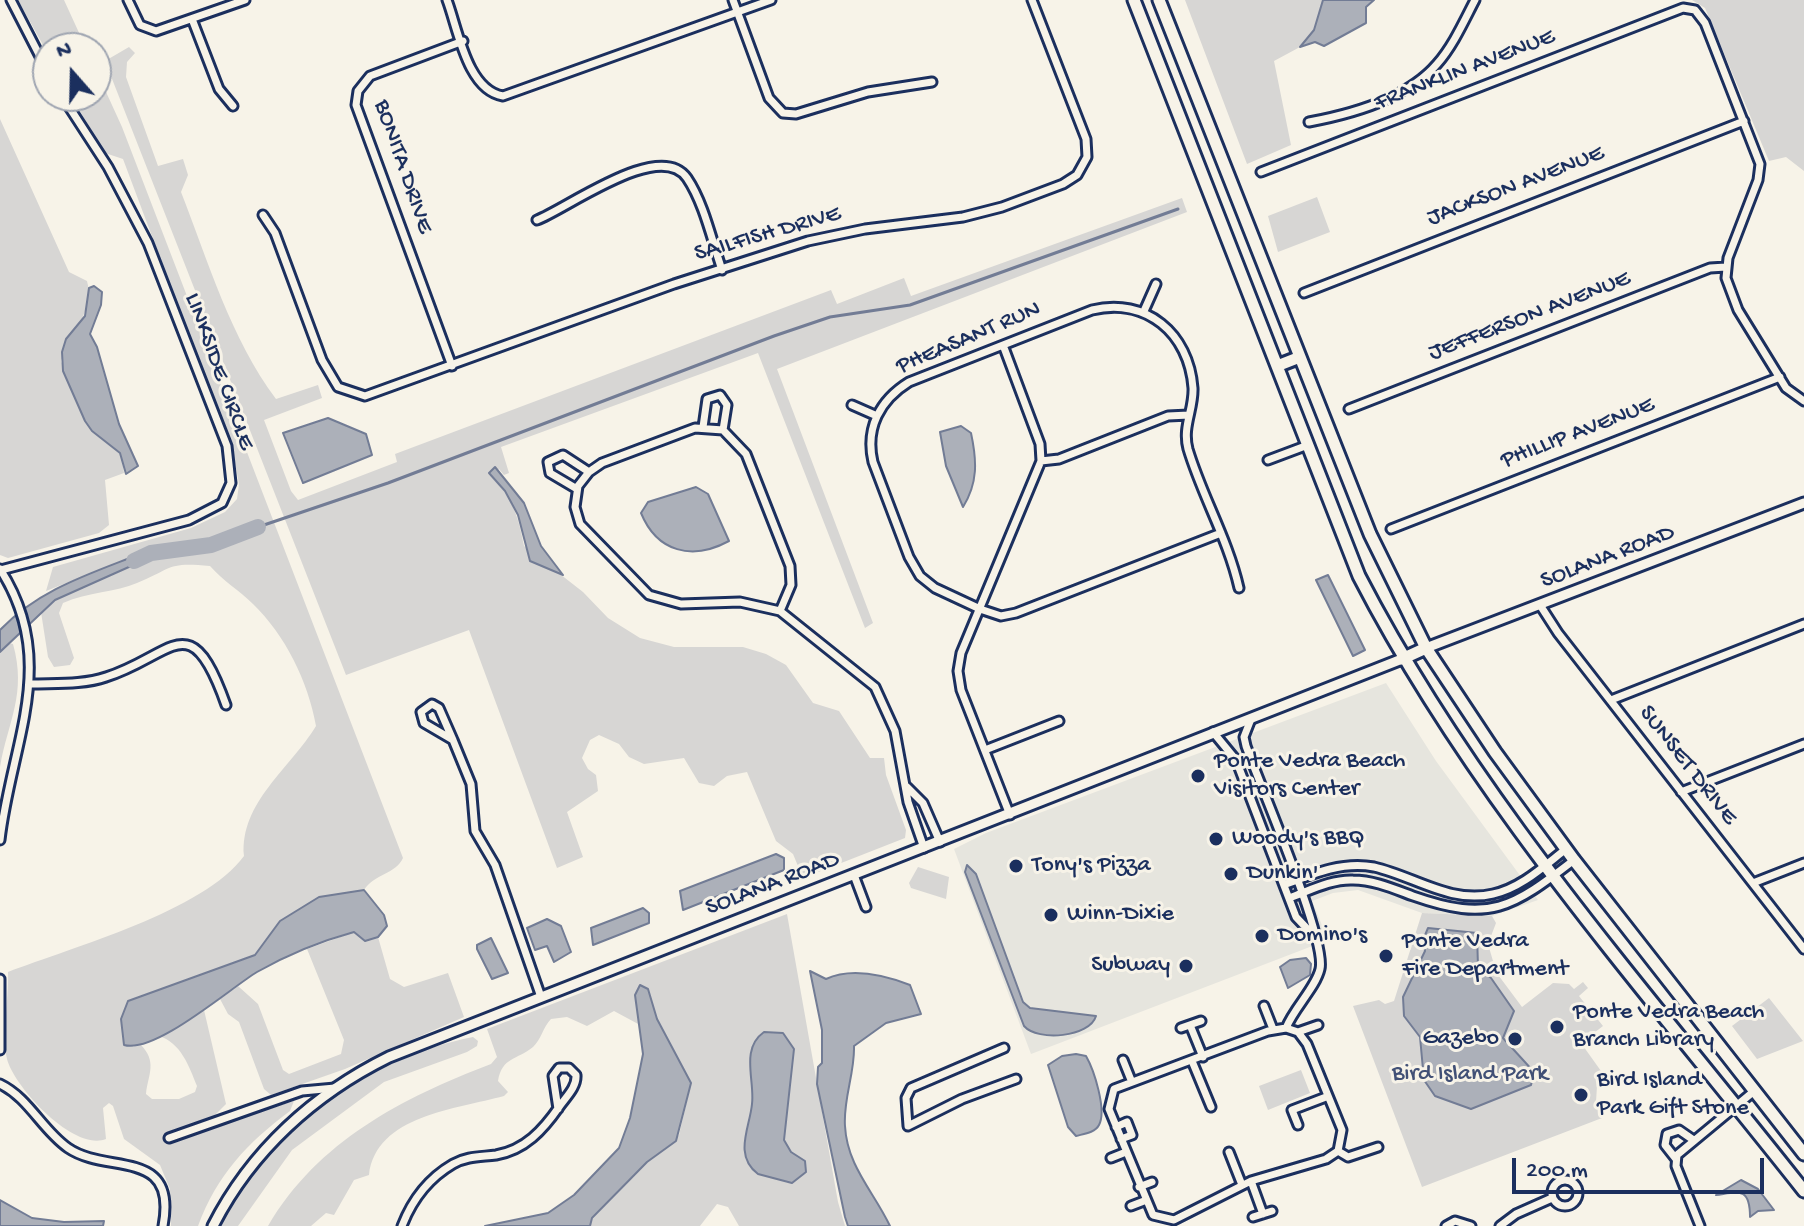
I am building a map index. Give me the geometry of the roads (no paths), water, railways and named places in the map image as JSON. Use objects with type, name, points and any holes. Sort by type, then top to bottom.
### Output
[{"type":"main road","points":[[1134,0],[1359,576],[1402,659],[1467,759],[1554,875],[1804,1191]]},
{"type":"main road","points":[[1159,0],[1383,565],[1426,648],[1495,752],[1574,860],[1804,1154]]},
{"type":"main road","points":[[1186,131],[1207,122]]},
{"type":"main road","points":[[1277,366],[1300,357]]},
{"type":"main road","points":[[1402,659],[1426,648]]},
{"type":"street","points":[[11,0],[32,41]]},
{"type":"street","points":[[128,0],[140,25],[149,31],[162,30],[232,2],[245,0]]},
{"type":"street","points":[[447,0],[474,73],[487,90],[512,95],[771,0]]},
{"type":"street","points":[[733,0],[769,98],[783,113],[796,114],[868,92],[932,82]]},
{"type":"street","name":"SAILFISH DRIVE","points":[[263,215],[275,233],[322,360],[338,387],[365,396],[659,289],[836,234],[990,211],[1063,184],[1077,175],[1087,157],[1086,139],[1032,0]]},
{"type":"street","points":[[1309,122],[1343,115],[1415,84],[1442,58],[1475,0]]},
{"type":"street","name":"FRANKLIN AVENUE","points":[[1261,172],[1683,8],[1695,10],[1705,23],[1744,121]]},
{"type":"street","points":[[192,19],[219,89],[233,106]]},
{"type":"street","name":"BONITA DRIVE","points":[[452,366],[356,105],[358,91],[370,76],[463,41]]},
{"type":"street","name":"LINKSIDE CIRCLE","points":[[1,573],[189,520],[222,503],[231,483],[227,446],[148,243],[114,178],[72,112]]},
{"type":"street","points":[[1744,121],[1760,164],[1760,173],[1726,267],[1732,299],[1780,377],[1794,395],[1804,401]]},
{"type":"street","name":"JACKSON AVENUE","points":[[1304,293],[1744,121]]},
{"type":"street","points":[[537,220],[567,208],[596,187],[653,166],[667,165],[688,179],[722,270]]},
{"type":"street","name":"JEFFERSON AVENUE","points":[[1349,409],[1710,268],[1726,267]]},
{"type":"street","points":[[1156,284],[1144,311],[1163,324],[1181,352],[1193,388],[1187,445],[1239,588]]},
{"type":"street","name":"PHEASANT RUN","points":[[877,416],[890,396],[909,382],[1003,345],[1105,307],[1144,311]]},
{"type":"street","points":[[1003,345],[1040,444],[1041,461],[961,653],[958,671],[961,690],[1010,815]]},
{"type":"street","name":"PHILLIP AVENUE","points":[[1391,529],[1780,377]]},
{"type":"street","points":[[703,427],[707,399],[720,395],[727,405],[723,430]]},
{"type":"street","points":[[852,405],[877,416],[870,445],[873,462],[915,568],[935,588],[980,609],[1001,616],[1016,613],[1221,533]]},
{"type":"street","points":[[1041,461],[1059,459],[1168,416],[1189,415]]},
{"type":"street","points":[[780,611],[791,585],[790,566],[746,454],[723,430],[703,427],[602,463],[589,472],[577,489],[575,507],[580,524],[649,595],[670,603],[740,602],[780,611],[875,687],[895,731],[908,802],[924,848]]},
{"type":"street","points":[[1268,460],[1308,445]]},
{"type":"street","points":[[577,489],[550,473],[548,462],[563,455],[589,472]]},
{"type":"street","name":"SOLANA ROAD","points":[[1426,648],[1804,503]]},
{"type":"street","points":[[0,840],[31,684],[26,633],[18,605],[1,573]]},
{"type":"street","name":"SUNSET DRIVE","points":[[1540,605],[1804,949]]},
{"type":"street","points":[[1611,700],[1804,624]]},
{"type":"street","points":[[31,684],[105,678],[160,648],[179,645],[195,649],[209,661],[226,705]]},
{"type":"street","name":"SOLANA ROAD","points":[[213,1226],[234,1190],[270,1144],[335,1088],[389,1057],[1402,659]]},
{"type":"street","points":[[453,740],[424,723],[423,708],[432,704],[439,708],[453,740],[471,784],[475,831],[495,865],[541,997]]},
{"type":"street","points":[[1251,719],[1244,737],[1246,746],[1302,894],[1322,958],[1319,972],[1286,1028]]},
{"type":"street","points":[[985,750],[1059,721]]},
{"type":"street","points":[[1213,732],[1236,760],[1301,925],[1315,937]]},
{"type":"street","points":[[1681,792],[1804,744]]},
{"type":"street","points":[[907,787],[923,803],[940,842]]},
{"type":"street","points":[[1284,885],[1325,870],[1356,866],[1381,869],[1463,896],[1492,894],[1518,884],[1566,849]]},
{"type":"street","points":[[1289,898],[1334,882],[1356,879],[1452,908],[1496,909],[1520,899],[1574,860]]},
{"type":"street","points":[[1753,883],[1804,863]]},
{"type":"street","points":[[854,875],[866,907]]},
{"type":"street","points":[[1421,899],[1426,885]]},
{"type":"street","points":[[0,979],[0,1050]]},
{"type":"street","points":[[1264,1006],[1273,1029]]},
{"type":"street","points":[[1181,1028],[1201,1021]]},
{"type":"street","points":[[1190,1025],[1203,1057]]},
{"type":"street","points":[[1298,1032],[1318,1025]]},
{"type":"street","points":[[1286,1028],[1298,1032],[1307,1044],[1342,1130],[1340,1148],[1326,1159],[1251,1181],[1162,1223],[1145,1202],[1116,1127],[1109,1101],[1114,1089],[1131,1080],[1192,1061],[1273,1029],[1286,1028]]},
{"type":"street","points":[[1004,1048],[911,1088],[906,1094],[908,1126],[962,1099],[1016,1079]]},
{"type":"street","points":[[1123,1060],[1131,1080]]},
{"type":"street","points":[[1192,1061],[1211,1107]]},
{"type":"street","points":[[402,1226],[422,1190],[444,1170],[467,1158],[519,1147],[541,1132],[558,1109],[577,1080],[569,1068],[559,1068],[553,1076],[558,1109]]},
{"type":"street","points":[[0,1084],[18,1095],[69,1149],[86,1157],[133,1164],[152,1175],[163,1198],[163,1226]]},
{"type":"street","points":[[169,1138],[302,1091],[335,1088]]},
{"type":"street","points":[[1676,1159],[1683,1146],[1753,1092]]},
{"type":"street","points":[[1298,1125],[1292,1110],[1326,1097]]},
{"type":"street","points":[[1692,1139],[1679,1130],[1667,1134],[1665,1145],[1676,1159],[1700,1226]]},
{"type":"street","points":[[1340,1148],[1348,1157],[1378,1147]]},
{"type":"street","points":[[1111,1158],[1126,1152]]},
{"type":"street","points":[[1229,1152],[1242,1185]]},
{"type":"street","points":[[1251,1181],[1263,1214]]},
{"type":"street","points":[[1139,1187],[1152,1182]]},
{"type":"street","points":[[1500,1226],[1516,1214],[1552,1198]]},
{"type":"street","points":[[1131,1206],[1145,1202]]},
{"type":"street","points":[[1253,1217],[1272,1211]]},
{"type":"street","points":[[1182,1216],[1186,1226]]},
{"type":"street","points":[[1446,1226],[1459,1221],[1471,1226]]},
{"type":"waterway","points":[[258,527],[388,483],[774,336],[830,317],[910,305],[1178,209]]},
{"type":"waterway","points":[[134,561],[151,553],[211,545],[258,527]]},
{"type":"place","name":"Ponte Vedra Beach Visitors Center","points":[[1198,776]]},
{"type":"place","name":"Woody's BBQ","points":[[1216,839]]},
{"type":"place","name":"Tony's Pizza","points":[[1016,866]]},
{"type":"place","name":"Dunkin'","points":[[1231,874]]},
{"type":"place","name":"Winn-Dixie","points":[[1051,915]]},
{"type":"place","name":"Domino's","points":[[1262,936]]},
{"type":"place","name":"Ponte Vedra Fire Department","points":[[1386,956]]},
{"type":"place","name":"Subway","points":[[1186,966]]},
{"type":"place","name":"Ponte Vedra Beach Branch Library","points":[[1557,1027]]},
{"type":"place","name":"Gazebo","points":[[1515,1039]]},
{"type":"place","name":"Bird Island Park Gift Stone","points":[[1581,1095]]},
{"type":"park label","name":"Bird Island Park","points":[[1470,1075]]}]
